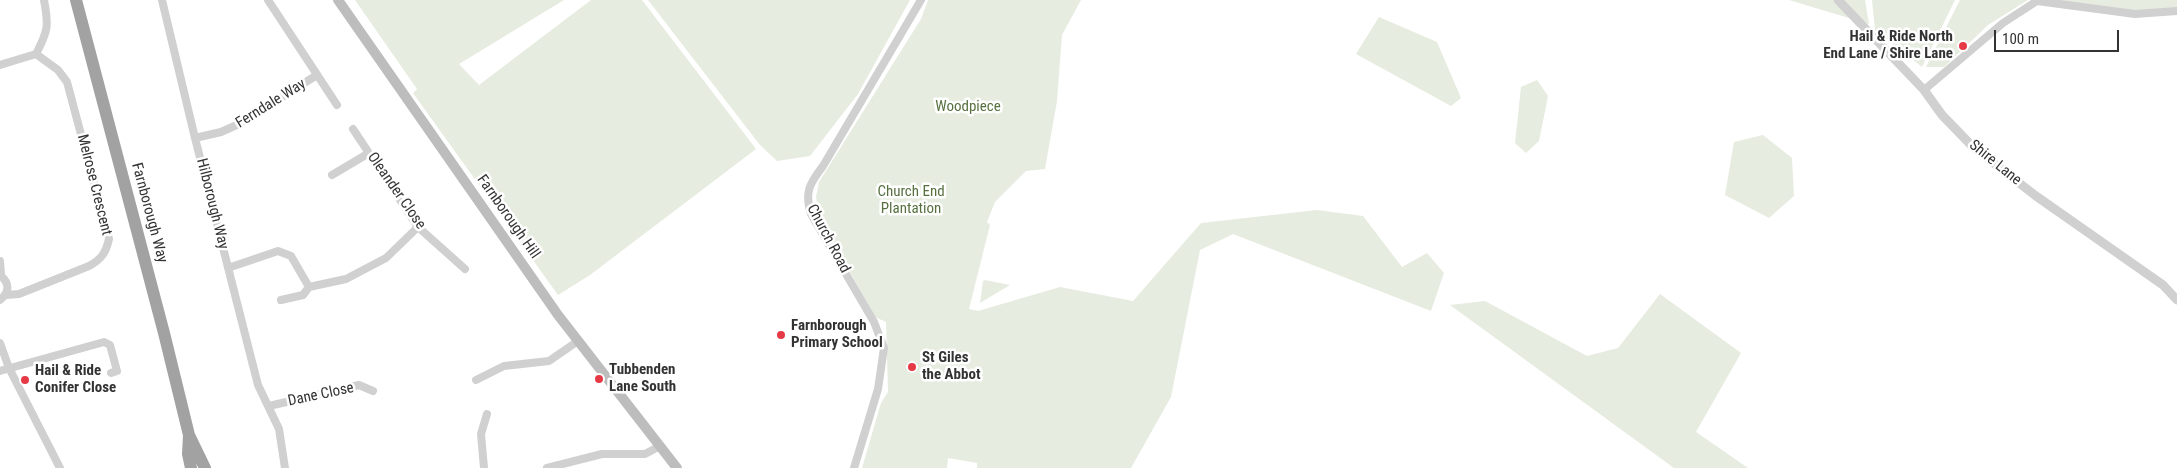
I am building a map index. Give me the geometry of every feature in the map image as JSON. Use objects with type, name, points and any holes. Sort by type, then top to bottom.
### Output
[{"type":"highway","name":"Farnborough Way","points":[[76,0],[154,291],[189,435],[205,468]]},
{"type":"highway","name":"Farnborough Way","points":[[189,435],[188,454],[191,468]]},
{"type":"main road","name":"Farnborough Hill","points":[[338,0],[558,315],[677,468]]},
{"type":"street","points":[[0,65],[36,54],[49,22],[44,0]]},
{"type":"street","name":"Hilborough Way","points":[[162,0],[258,385],[279,429],[285,468]]},
{"type":"street","points":[[268,0],[337,105]]},
{"type":"street","name":"Church Road","points":[[854,468],[878,389],[884,348],[874,322],[811,214],[807,200],[811,183],[823,166],[921,0]]},
{"type":"street","name":"Shire Lane","points":[[1838,0],[1924,90],[1942,115],[1974,148],[2036,196],[2163,285],[2177,300]]},
{"type":"street","points":[[1924,90],[2003,23],[2038,1],[2135,14],[2177,11]]},
{"type":"street","name":"Melrose Crescent","points":[[3,298],[19,294],[98,261],[106,252],[109,239],[67,82],[58,70],[36,54]]},
{"type":"street","name":"Ferndale Way","points":[[195,138],[232,128],[317,75]]},
{"type":"street","name":"Oleander Close","points":[[353,129],[418,227],[465,269]]},
{"type":"street","points":[[332,175],[369,153]]},
{"type":"street","points":[[281,300],[303,295],[309,287],[346,278],[386,258],[418,227]]},
{"type":"street","points":[[228,268],[278,251],[291,256],[309,287]]},
{"type":"street","points":[[0,261],[1,275],[6,281],[8,288],[3,298]]},
{"type":"street","points":[[476,380],[504,366],[550,361],[578,341]]},
{"type":"street","points":[[0,371],[104,342],[110,346],[117,371],[111,373]]},
{"type":"street","points":[[0,343],[8,368],[60,468]]},
{"type":"street","name":"Dane Close","points":[[269,406],[359,385],[373,390]]},
{"type":"street","points":[[484,468],[481,434],[486,414]]},
{"type":"street","points":[[547,468],[602,454],[645,454],[660,446]]},
{"type":"green space","points":[[355,0],[564,0],[459,64],[479,85],[591,0],[642,0],[756,149],[590,275],[558,295],[413,93],[417,89]]},
{"type":"green space","points":[[648,0],[910,0],[858,94],[810,156],[777,161],[760,145]]},
{"type":"green space","points":[[928,0],[1081,0],[1062,35],[1057,101],[1045,169],[1026,171],[995,202],[987,222],[990,225],[969,309],[978,311],[1060,287],[1133,301],[1201,223],[1317,210],[1363,216],[1402,267],[1427,253],[1444,273],[1431,311],[1233,234],[1200,250],[1171,397],[1131,468],[977,468],[977,463],[948,458],[947,468],[862,468],[881,403],[888,392],[886,322],[875,317],[819,216],[816,197],[819,182],[921,19]]},
{"type":"green space","points":[[1789,0],[1865,0],[1869,24]]},
{"type":"green space","points":[[1872,0],[1955,0],[1922,67],[1875,30]]},
{"type":"green space","points":[[1960,0],[2028,0],[1988,25],[1944,67],[1926,67]]},
{"type":"green space","points":[[2057,0],[2177,0],[2177,8],[2111,13]]},
{"type":"green space","points":[[1379,17],[1437,42],[1461,98],[1451,106],[1356,54]]},
{"type":"green space","points":[[1537,80],[1548,96],[1539,141],[1526,153],[1515,143],[1521,87]]},
{"type":"green space","points":[[1763,135],[1792,158],[1794,196],[1769,218],[1725,195],[1734,142]]},
{"type":"green space","points":[[985,280],[1010,285],[980,303],[983,281]]},
{"type":"green space","points":[[1660,294],[1741,353],[1696,432],[1748,468],[1674,468],[1450,305],[1485,301],[1587,356],[1618,348]]},
{"type":"place","name":"Hail & Ride North End Lane / Shire Lane","points":[[1963,46]]},
{"type":"place","name":"Farnborough Primary School","points":[[781,335]]},
{"type":"place","name":"St Giles the Abbot","points":[[912,367]]},
{"type":"place","name":"Tubbenden Lane South","points":[[599,379]]},
{"type":"place","name":"Hail & Ride Conifer Close","points":[[25,380]]},
{"type":"park label","name":"Woodpiece","points":[[968,107]]},
{"type":"park label","name":"Church End Plantation","points":[[911,200]]}]
